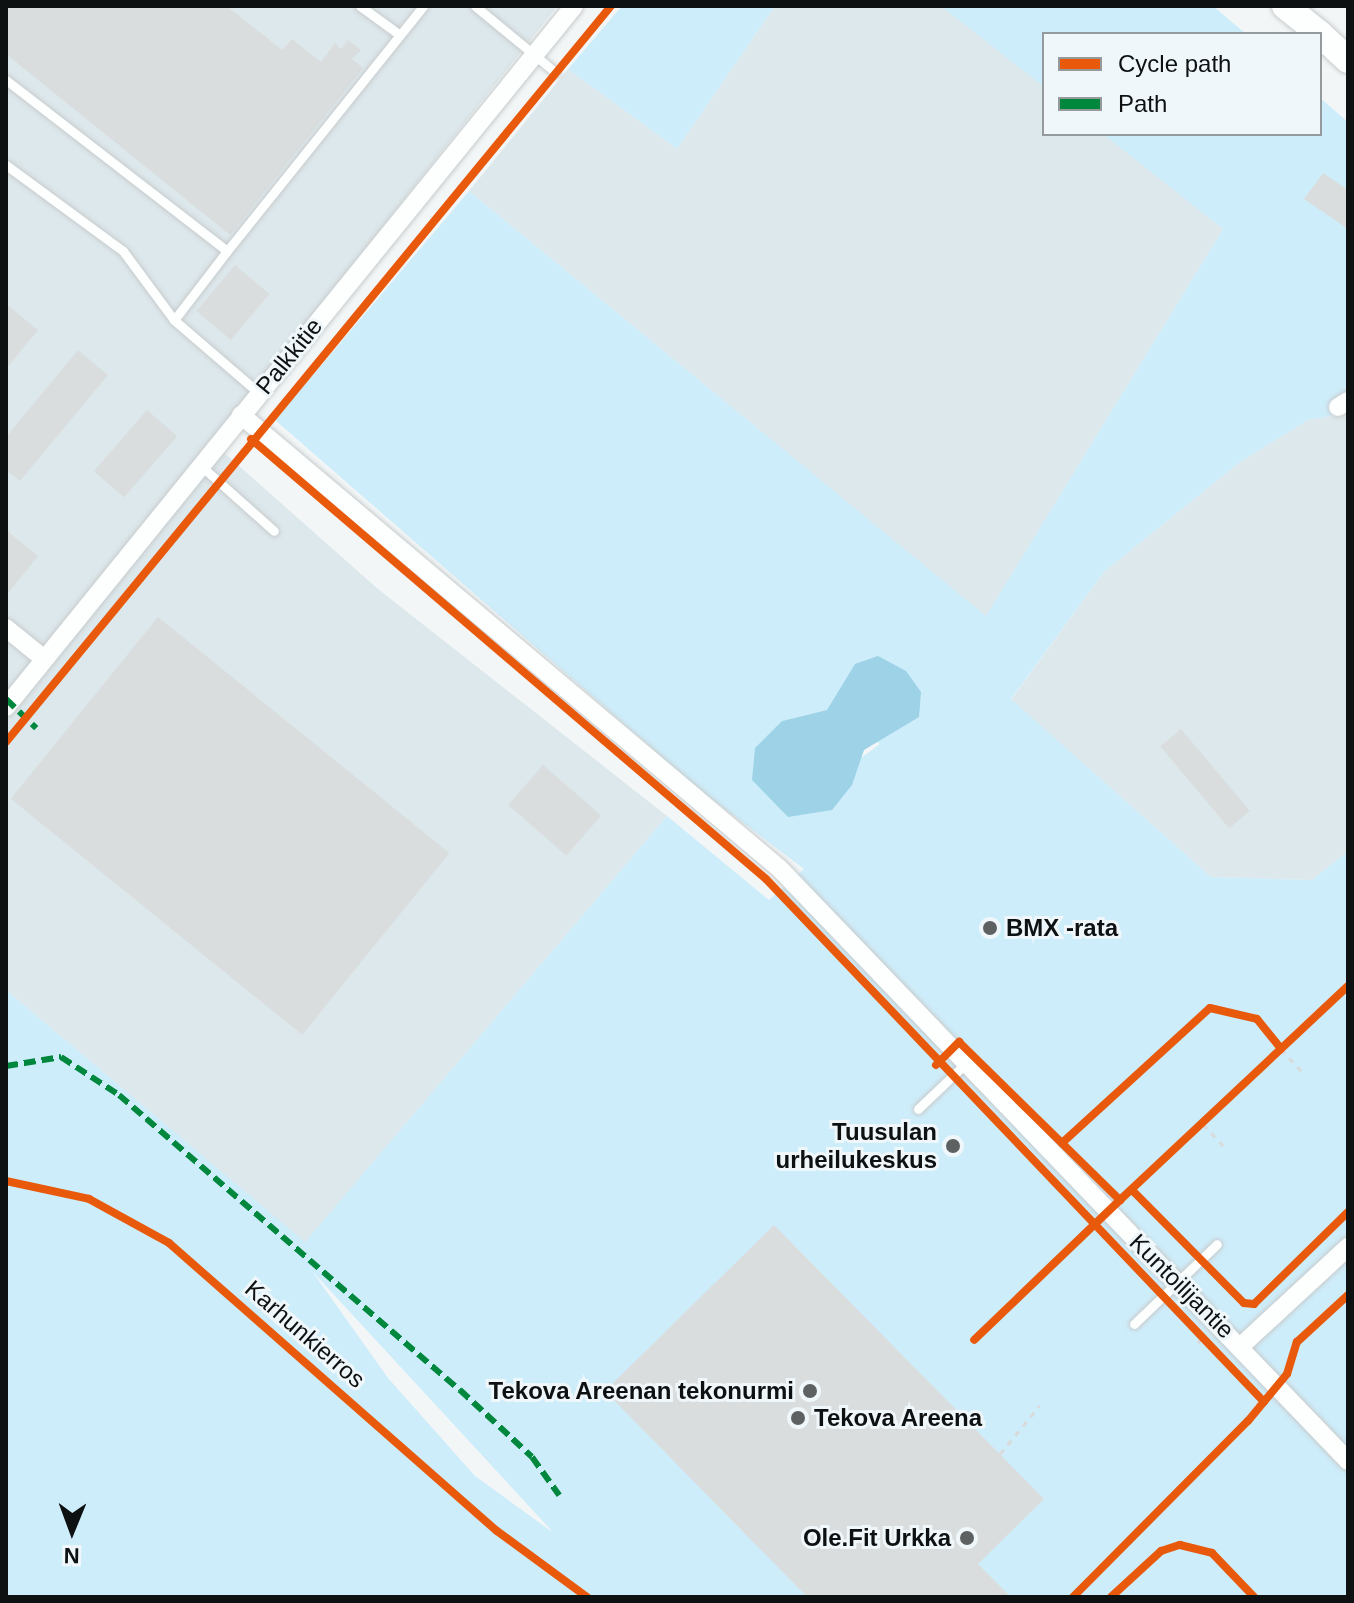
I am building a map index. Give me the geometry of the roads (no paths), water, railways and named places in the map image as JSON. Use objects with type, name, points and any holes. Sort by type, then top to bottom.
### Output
[{"type":"street","name":"Palkkitie","points":[[6,707],[574,6]]},
{"type":"street","points":[[1285,6],[1318,32]]},
{"type":"street","points":[[1322,36],[1348,60]]},
{"type":"street","name":"Kuntoilijantie","points":[[241,415],[779,868],[963,1066],[1038,1131],[1348,1461]]},
{"type":"street","points":[[6,628],[43,658]]},
{"type":"street","points":[[1241,1346],[1348,1247]]},
{"type":"lane","points":[[360,6],[400,35]]},
{"type":"lane","points":[[174,320],[423,6]]},
{"type":"lane","points":[[475,6],[555,72]]},
{"type":"lane","points":[[6,80],[227,251]]},
{"type":"lane","points":[[6,165],[123,251],[174,320],[259,393]]},
{"type":"lane","points":[[200,465],[274,531]]},
{"type":"lane","points":[[918,1109],[963,1066]]},
{"type":"lane","points":[[1134,1324],[1217,1244]]},
{"type":"place","name":"BMX -rata","points":[[990,928]]},
{"type":"place","name":"Tuusulan urheilukeskus","points":[[953,1146]]},
{"type":"place","name":"Tekova Areenan tekonurmi","points":[[810,1391]]},
{"type":"place","name":"Tekova Areena","points":[[798,1418]]},
{"type":"place","name":"Ole.Fit Urkka","points":[[967,1538]]}]
